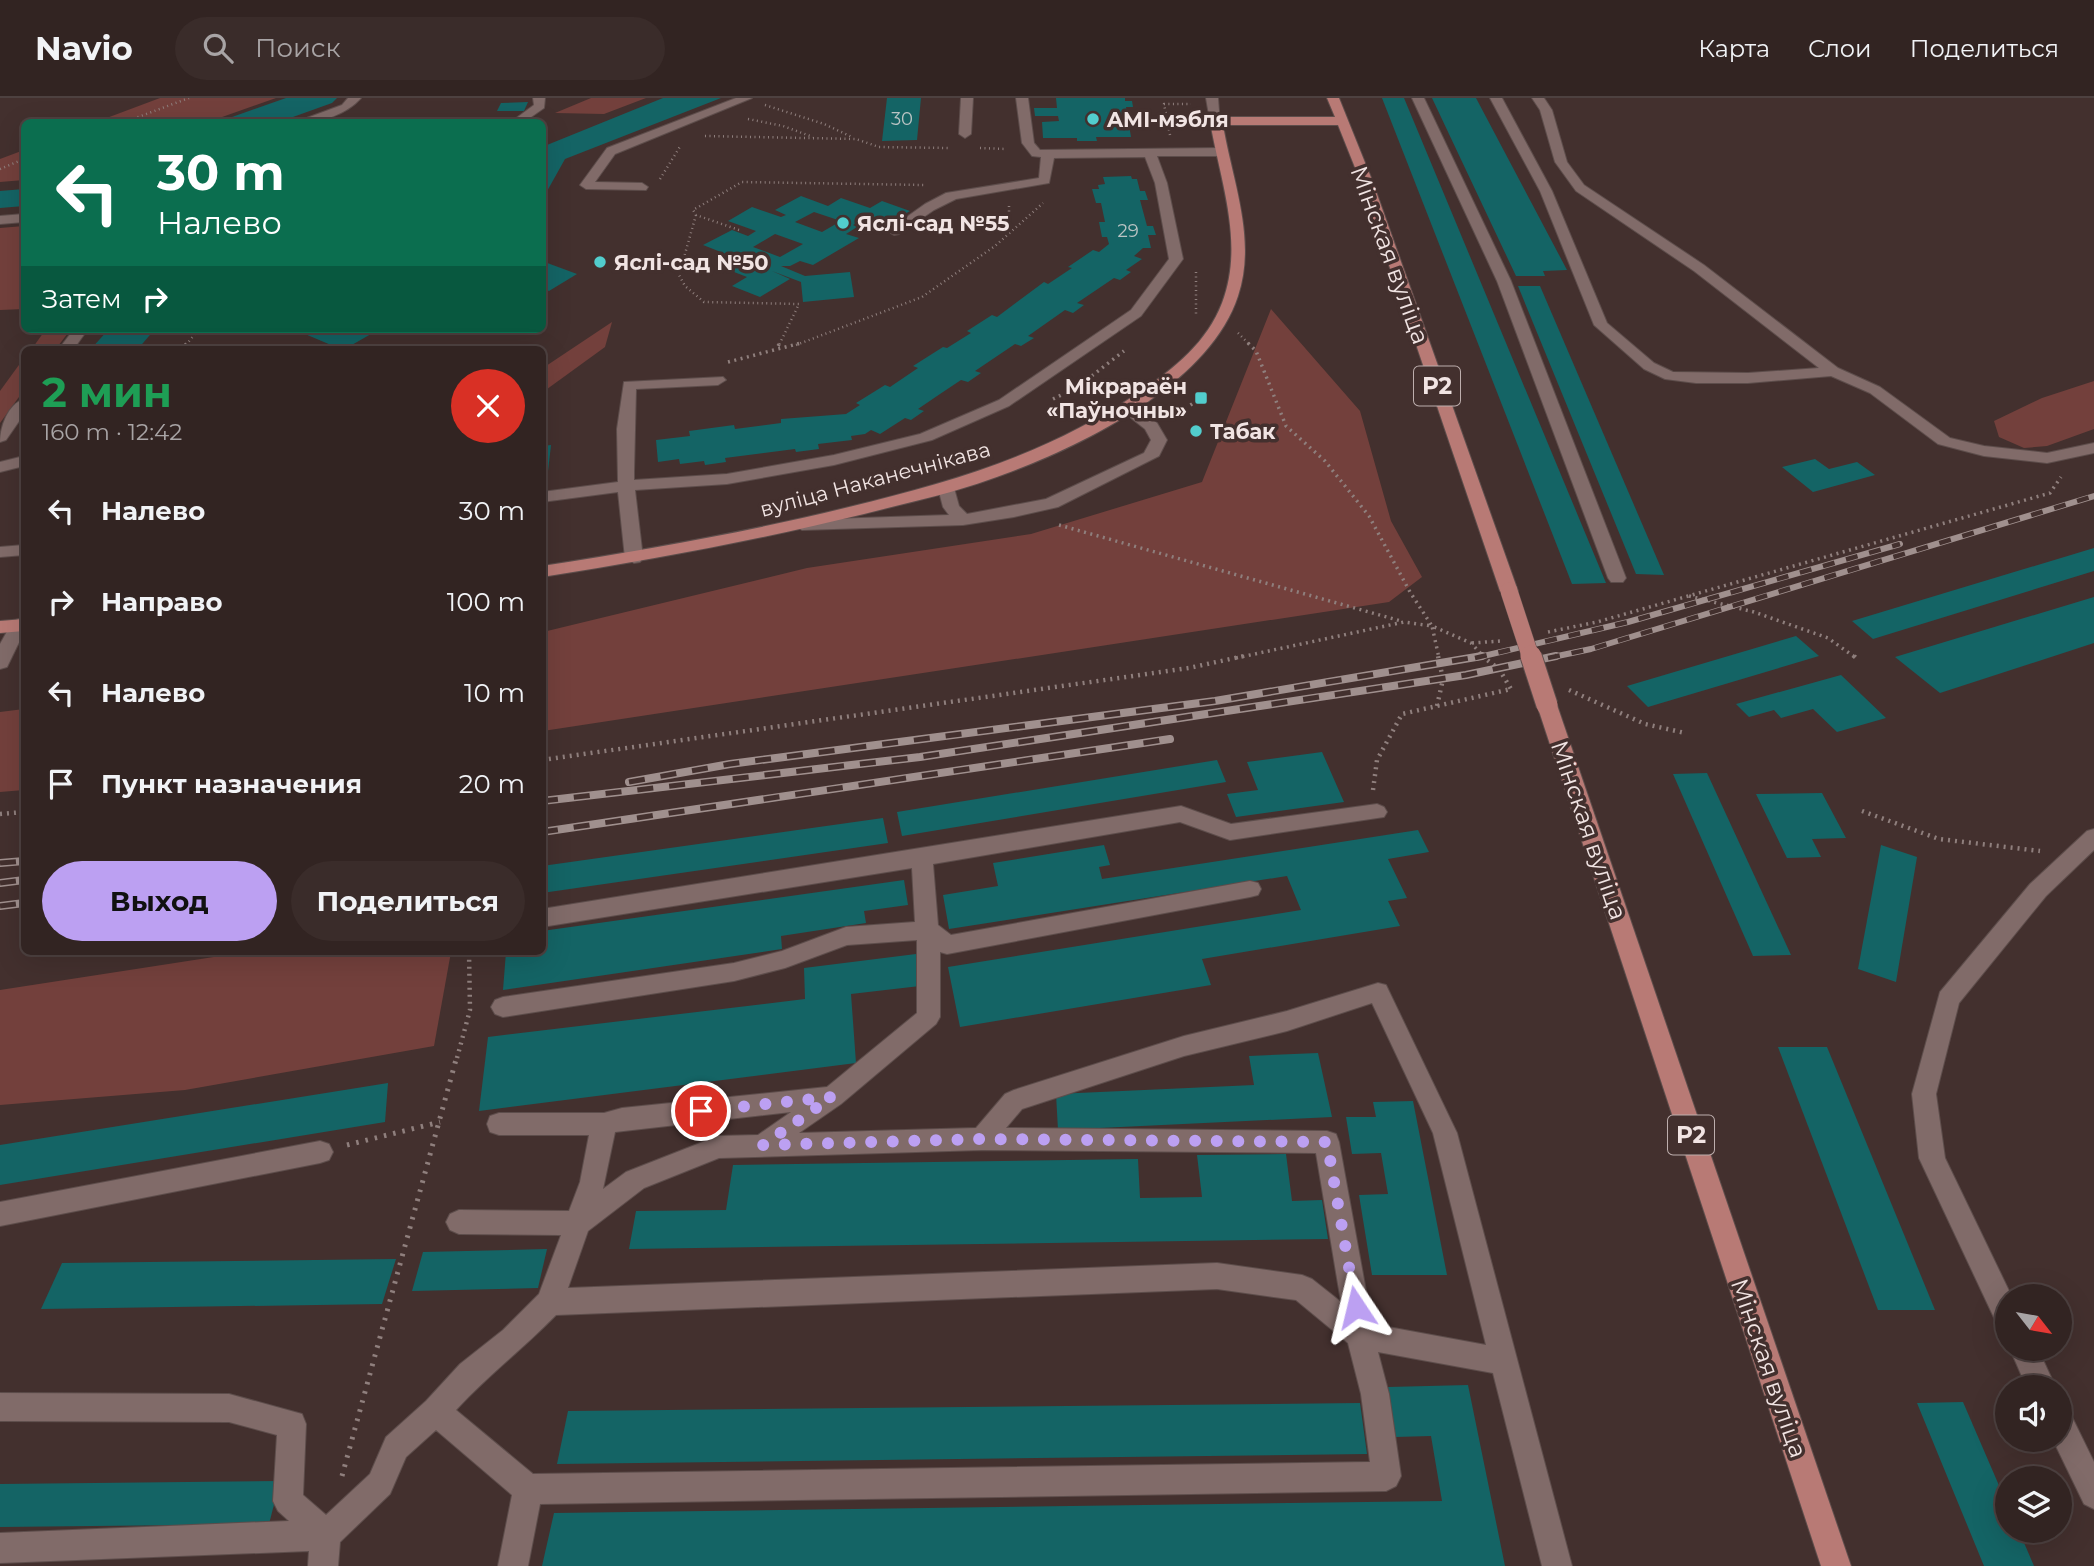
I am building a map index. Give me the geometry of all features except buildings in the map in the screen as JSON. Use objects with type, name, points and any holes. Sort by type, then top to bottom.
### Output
[{"type":"main road","name":"Мінская вуліца","points":[[1333,98],[1366,180],[1509,592],[1553,697],[1836,1566]]},
{"type":"main road","points":[[1216,121],[1340,121]]},
{"type":"main road","name":"вуліца Наканечнікава","points":[[546,571],[634,558],[802,525],[946,488],[999,470],[1061,443],[1125,407],[1167,379],[1201,350],[1223,318],[1234,286],[1239,253],[1216,121]]},
{"type":"street","points":[[311,119],[346,107],[355,98]]},
{"type":"street","points":[[521,119],[540,106],[539,98]]},
{"type":"street","points":[[965,134],[967,98]]},
{"type":"street","points":[[1023,98],[1028,143],[1036,152],[1220,152]]},
{"type":"street","name":"вуліца Наканечнікава","points":[[1212,98],[1216,121]]},
{"type":"street","points":[[1418,98],[1504,281],[1617,578]]},
{"type":"street","points":[[1496,98],[1546,191],[1601,326],[1649,366],[1670,376],[1696,378],[1748,378],[1833,371]]},
{"type":"street","points":[[1538,98],[1546,110],[1561,162],[1580,188],[1699,268],[1833,371],[1875,390],[1944,441],[1984,451],[2047,458],[2094,448]]},
{"type":"street","points":[[648,187],[586,185],[611,151],[745,99]]},
{"type":"street","points":[[894,231],[948,197],[972,191],[1021,188],[1045,180],[1048,154]]},
{"type":"street","points":[[546,496],[625,486],[727,479],[834,460],[926,437],[1004,403],[1136,313],[1176,259],[1161,183],[1150,154]]},
{"type":"street","points":[[0,220],[21,218]]},
{"type":"street","points":[[634,558],[625,486],[624,428],[629,384],[719,380]]},
{"type":"street","points":[[802,525],[963,520],[1052,503],[1151,456],[1159,440],[1151,426],[1125,407]]},
{"type":"street","points":[[0,437],[21,408]]},
{"type":"street","points":[[0,467],[21,462]]},
{"type":"street","points":[[946,488],[951,507],[963,520]]},
{"type":"street","points":[[0,552],[21,550]]},
{"type":"street","points":[[0,663],[15,626]]},
{"type":"street","points":[[546,917],[1181,814],[1230,832],[1377,812]]},
{"type":"street","points":[[1995,1290],[1932,1158],[1924,1094],[1948,999],[2038,890],[2094,837]]},
{"type":"street","points":[[763,1145],[832,1097],[928,1017],[930,970],[922,858]]},
{"type":"street","points":[[503,1007],[734,972],[785,959],[846,936],[928,930],[947,945],[1250,889]]},
{"type":"street","points":[[982,1139],[1014,1101],[1184,1046],[1287,1021],[1378,992],[1446,1133],[1557,1566]]},
{"type":"street","points":[[499,1124],[604,1124],[622,1119],[832,1097]]},
{"type":"street","points":[[0,1548],[326,1535],[380,1484],[396,1447],[436,1411],[470,1374],[513,1339],[551,1302],[593,1182],[604,1124]]},
{"type":"street","points":[[436,1411],[528,1489],[1386,1476],[1375,1394],[1360,1335],[1327,1142],[982,1139],[718,1147],[635,1180],[578,1223],[459,1222]]},
{"type":"street","points":[[0,1213],[320,1152]]},
{"type":"street","points":[[551,1302],[1217,1276],[1302,1288],[1360,1335],[1505,1362]]},
{"type":"street","points":[[0,1407],[229,1408],[292,1424],[288,1501],[326,1535]]},
{"type":"street","points":[[2072,1448],[2094,1494]]},
{"type":"street","points":[[513,1566],[528,1489]]},
{"type":"street","points":[[323,1566],[326,1535]]},
{"type":"path","points":[[133,119],[189,98]]},
{"type":"path","points":[[1164,98],[1173,153]]},
{"type":"path","points":[[745,99],[824,124],[878,147],[953,148]]},
{"type":"path","points":[[1164,104],[1196,104]]},
{"type":"path","points":[[710,112],[783,125],[817,138]]},
{"type":"path","points":[[700,136],[856,139]]},
{"type":"path","points":[[648,187],[687,141]]},
{"type":"path","points":[[979,148],[1032,148]]},
{"type":"path","points":[[0,169],[21,160]]},
{"type":"path","points":[[739,230],[696,215],[693,210],[742,183],[922,184],[945,188],[957,195]]},
{"type":"path","points":[[722,363],[795,345],[922,297],[995,246],[1049,197]]},
{"type":"path","points":[[696,215],[679,275],[685,286],[704,302],[799,304],[778,346]]},
{"type":"path","points":[[1223,318],[1256,351],[1286,426],[1325,461],[1369,516],[1410,592],[1432,626],[1443,679],[1437,706]]},
{"type":"path","points":[[1053,399],[1076,388],[1129,346]]},
{"type":"path","points":[[1545,632],[1597,622],[2050,493],[2078,451]]},
{"type":"path","points":[[1014,512],[1404,622],[1432,626],[1471,643],[1499,669],[1511,689]]},
{"type":"path","points":[[1688,596],[1754,612],[1828,638],[1856,658]]},
{"type":"path","points":[[546,759],[1189,668],[1404,622]]},
{"type":"path","points":[[1471,643],[1507,640]]},
{"type":"path","points":[[1377,812],[1371,780],[1389,732],[1402,714],[1511,689],[1523,689]]},
{"type":"path","points":[[1553,697],[1572,690],[1645,724],[1685,733]]},
{"type":"path","points":[[1862,811],[1938,839],[2076,855]]},
{"type":"path","points":[[0,814],[21,812]]},
{"type":"path","points":[[341,1482],[470,1010],[470,955]]},
{"type":"path","points":[[320,1152],[441,1122]]},
{"type":"shaded area","points":[[160,98],[276,98],[216,119],[104,119]]},
{"type":"shaded area","points":[[591,98],[646,98],[604,114],[555,113]]},
{"type":"shaded area","points":[[21,151],[21,180],[0,182],[0,159]]},
{"type":"shaded area","points":[[21,226],[21,309],[0,310],[0,228]]},
{"type":"shaded area","points":[[1271,309],[1360,411],[1391,521],[1422,577],[1389,602],[546,731],[546,631],[807,568],[1031,534],[1202,482]]},
{"type":"shaded area","points":[[612,322],[605,347],[546,390],[546,366]]},
{"type":"shaded area","points":[[43,333],[68,333],[58,346],[34,346]]},
{"type":"shaded area","points":[[21,362],[21,394],[0,423],[0,391]]},
{"type":"shaded area","points":[[2094,381],[2094,429],[2047,446],[2024,448],[1999,437],[1994,421],[2042,398]]},
{"type":"shaded area","points":[[21,709],[21,790],[0,792],[0,712]]},
{"type":"shaded area","points":[[227,955],[450,955],[434,1046],[185,1090],[0,1105],[0,990]]},
{"type":"railway","points":[[1548,658],[1591,649],[2094,496]]},
{"type":"railway","points":[[1475,658],[1628,622],[1900,544]]},
{"type":"railway","points":[[629,782],[730,764],[1215,701],[1482,656]]},
{"type":"railway","points":[[546,801],[920,757],[1466,675],[1556,656]]},
{"type":"railway","points":[[546,831],[1170,739]]},
{"type":"railway","points":[[0,863],[21,861]]},
{"type":"railway","points":[[0,883],[21,880]]},
{"type":"railway","points":[[0,906],[21,903]]},
{"type":"place","name":"AMI-мэбля","points":[[1093,119]]},
{"type":"place","name":"Яслі-сад №55","points":[[843,223]]},
{"type":"place","name":"Яслі-сад №50","points":[[600,262]]},
{"type":"place","name":"Мікрараён «Паўночны»","points":[[1201,398]]},
{"type":"place","name":"Табак","points":[[1196,431]]},
{"type":"route","points":[[701,1111],[832,1097],[763,1145],[982,1139],[1327,1142],[1356,1307]]}]
